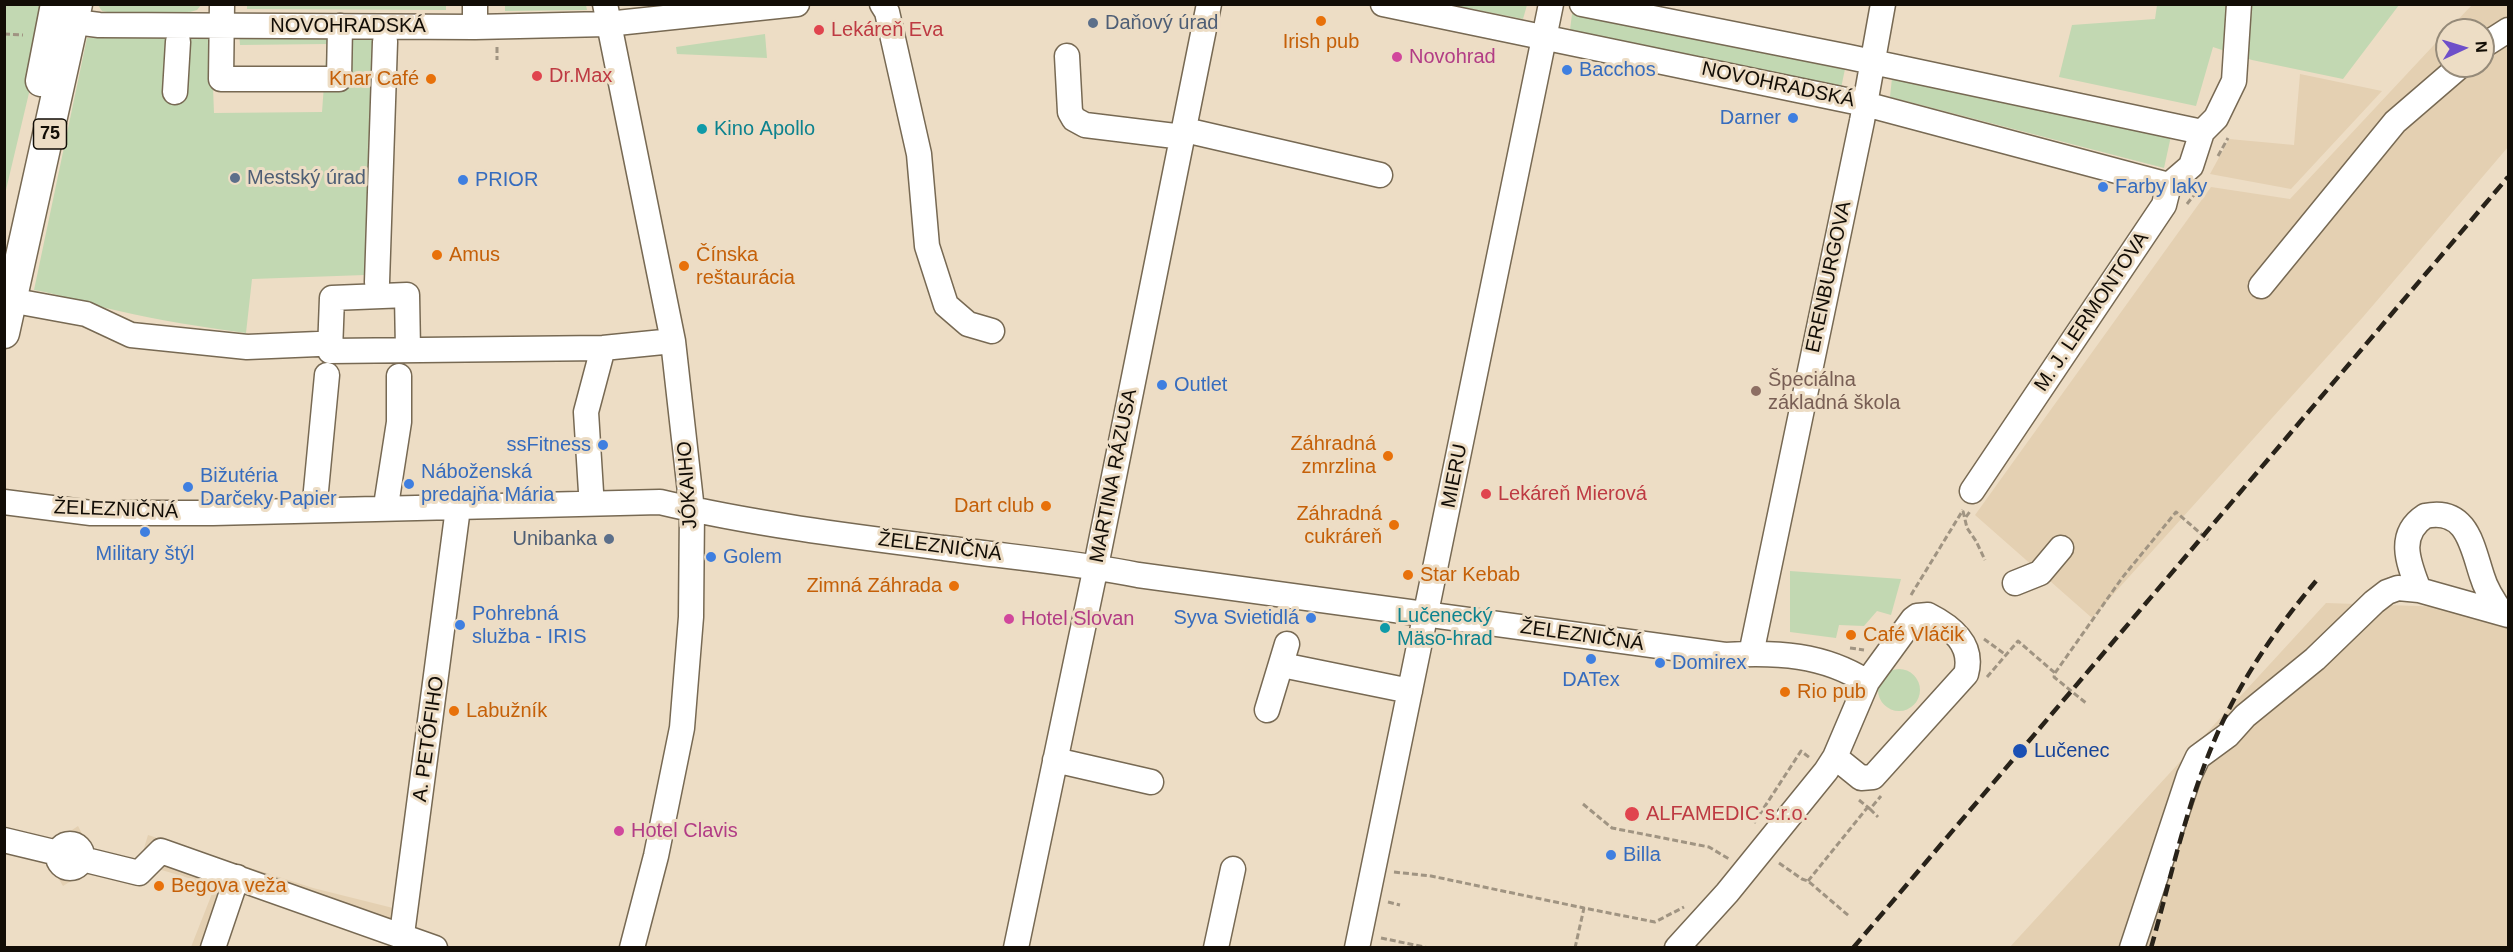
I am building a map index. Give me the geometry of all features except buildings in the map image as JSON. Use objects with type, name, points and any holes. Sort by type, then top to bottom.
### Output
[{"type":"main road","name":"75","points":[[4,241],[46,60],[66,10]]},
{"type":"main road","name":"75","points":[[11,314],[66,10]]},
{"type":"street","name":"NOVOHRADSKÁ","points":[[66,10],[124,26],[222,15],[340,26],[475,16],[606,14],[797,4]]},
{"type":"street","points":[[882,4],[886,12],[919,154],[927,246],[946,305],[968,324],[992,331]]},
{"type":"street","name":"MARTINA RÁZUSA","points":[[1016,948],[1096,567],[1209,4]]},
{"type":"street","name":"NOVOHRADSKÁ","points":[[1383,4],[1865,104],[2169,185]]},
{"type":"street","name":"MIERU","points":[[1357,948],[1551,4]]},
{"type":"street","name":"NOVOHRADSKÁ","points":[[1582,4],[1873,62],[2202,132]]},
{"type":"street","name":"ERENBURGOVA","points":[[1751,654],[1865,104],[1883,4]]},
{"type":"street","points":[[2202,132],[2216,118],[2234,81],[2239,4]]},
{"type":"street","name":"JÓKAIHO","points":[[606,14],[673,341],[692,510],[691,617],[682,728],[656,856],[632,948]]},
{"type":"street","points":[[222,15],[221,79],[339,79],[340,26]]},
{"type":"street","points":[[2495,38],[2508,30]]},
{"type":"street","points":[[175,92],[178,42]]},
{"type":"street","points":[[377,282],[385,42]]},
{"type":"street","points":[[1067,56],[1070,112],[1074,119],[1085,125],[1184,134],[1380,175]]},
{"type":"street","points":[[2261,286],[2395,122],[2446,78]]},
{"type":"street","name":"M. J. LERMONTOVA","points":[[1967,500],[2164,205],[2169,185],[2191,166],[2202,132]]},
{"type":"street","points":[[11,314],[86,314],[131,335],[248,347],[318,344]]},
{"type":"street","points":[[440,335],[615,337],[641,344]]},
{"type":"street","points":[[408,350],[603,348],[673,341]]},
{"type":"street","points":[[591,492],[586,412],[603,348]]},
{"type":"street","points":[[315,501],[327,375]]},
{"type":"street","points":[[387,499],[399,422],[399,376]]},
{"type":"street","name":"ŽELEZNIČNÁ","points":[[4,502],[91,513],[213,513],[660,502],[738,519],[1096,567],[1138,575],[1426,615],[1725,655],[1766,653],[1828,662],[1841,666],[1867,682]]},
{"type":"street","name":"A. PETŐFIHO","points":[[402,934],[458,508]]},
{"type":"street","points":[[2420,590],[2406,552],[2407,539],[2411,529],[2425,516],[2445,515],[2455,520],[2471,540],[2482,577],[2505,614]]},
{"type":"street","points":[[2015,583],[2040,573],[2061,548]]},
{"type":"street","points":[[2133,948],[2189,776],[2198,757],[2228,735],[2245,716],[2314,659],[2387,592],[2398,588],[2420,590],[2505,614]]},
{"type":"street","points":[[1677,948],[1727,893],[1835,758],[1867,682],[1917,616],[1933,617],[1960,638],[1967,650],[1969,665],[1966,674],[1873,777],[1861,778],[1835,758]]},
{"type":"street","points":[[1267,710],[1285,655],[1410,691]]},
{"type":"street","points":[[1055,760],[1151,782]]},
{"type":"street","points":[[4,840],[58,853],[65,867],[75,867],[82,859],[139,873],[161,851],[402,934],[435,948]]},
{"type":"street","points":[[1216,948],[1233,868]]},
{"type":"street","points":[[213,948],[237,877]]},
{"type":"path","points":[[4,34],[23,35]]},
{"type":"path","points":[[1906,603],[1967,500]]},
{"type":"path","points":[[2055,674],[2122,578],[2176,512],[2208,540]]},
{"type":"path","points":[[1966,517],[1966,528],[1976,541],[1985,560]]},
{"type":"path","points":[[1843,647],[1870,650]]},
{"type":"path","points":[[1583,804],[1612,828],[1709,847],[1731,860]]},
{"type":"path","points":[[1808,881],[1869,808],[1878,817]]},
{"type":"path","points":[[1762,848],[1794,874],[1808,881],[1849,916]]},
{"type":"path","points":[[1394,872],[1431,876],[1584,908]]},
{"type":"path","points":[[1388,902],[1400,905]]},
{"type":"path","points":[[1381,938],[1429,948]]},
{"type":"shaded area","points":[[2472,5],[2508,5],[2508,147],[2363,317],[2092,618],[1975,515],[2211,187],[2290,199],[2435,44],[2435,78],[2495,78],[2495,18],[2460,18]]},
{"type":"shaded area","points":[[2300,74],[2382,91],[2291,189],[2210,174],[2229,139],[2294,145]]},
{"type":"shaded area","points":[[2326,603],[2508,609],[2508,947],[2009,948]]},
{"type":"shaded area","points":[[78,826],[95,858],[138,868],[148,835],[313,888],[401,910],[399,935],[239,888],[222,947],[191,947],[215,886],[155,868],[153,878],[135,877],[92,868],[63,886],[45,856],[48,846]]},
{"type":"green space","points":[[5,5],[45,5],[43,34],[5,194]]},
{"type":"green space","points":[[98,5],[201,5],[197,10],[190,12],[107,12],[102,11]]},
{"type":"green space","points":[[247,5],[446,5],[446,10],[247,9]]},
{"type":"green space","points":[[505,5],[586,5],[587,10],[505,11]]},
{"type":"green space","points":[[1452,5],[1527,5],[1523,19]]},
{"type":"green space","points":[[2157,5],[2399,5],[2343,79],[2252,60],[2213,47],[2196,106],[2059,77],[2072,25],[2155,19]]},
{"type":"green space","points":[[1572,14],[1845,69],[1841,88],[1570,30]]},
{"type":"green space","points":[[239,33],[375,33],[365,275],[252,279],[246,333],[151,318],[34,290],[87,38],[211,35],[214,113],[322,112],[327,44],[240,45]]},
{"type":"green space","points":[[765,34],[767,58],[677,54],[676,47]]},
{"type":"green space","points":[[1892,78],[2171,136],[2164,168],[1890,97]]},
{"type":"green space","points":[[1790,571],[1901,579],[1891,615],[1877,611],[1864,626],[1839,625],[1836,638],[1790,632]]},
{"type":"green space","points":[[1899,669],[1914,675],[1920,690],[1914,705],[1899,711],[1884,705],[1878,690],[1884,675]]},
{"type":"railway","points":[[1853,948],[2508,177]]},
{"type":"railway","points":[[2151,948],[2178,846],[2202,771],[2222,723],[2258,659],[2316,581]]},
{"type":"place","name":"Irish pub","points":[[1321,21]]},
{"type":"place","name":"Daňový úrad","points":[[1093,23]]},
{"type":"place","name":"Lekáreň Eva","points":[[819,30]]},
{"type":"place","name":"Novohrad","points":[[1397,57]]},
{"type":"place","name":"Bacchos","points":[[1567,70]]},
{"type":"place","name":"Dr.Max","points":[[537,76]]},
{"type":"place","name":"Knar Café","points":[[431,79]]},
{"type":"place","name":"Darner","points":[[1793,118]]},
{"type":"place","name":"Kino Apollo","points":[[702,129]]},
{"type":"place","name":"Mestský úrad","points":[[235,178]]},
{"type":"place","name":"PRIOR","points":[[463,180]]},
{"type":"place","name":"Farby laky","points":[[2103,187]]},
{"type":"place","name":"Amus","points":[[437,255]]},
{"type":"place","name":"Čínska reštaurácia","points":[[684,266]]},
{"type":"place","name":"Outlet","points":[[1162,385]]},
{"type":"place","name":"Špeciálna základná škola","points":[[1756,391]]},
{"type":"place","name":"ssFitness","points":[[603,445]]},
{"type":"place","name":"Záhradná zmrzlina","points":[[1388,456]]},
{"type":"place","name":"Náboženská predajňa Mária","points":[[409,484]]},
{"type":"place","name":"Bižutéria Darčeky Papier","points":[[188,487]]},
{"type":"place","name":"Lekáreň Mierová","points":[[1486,494]]},
{"type":"place","name":"Dart club","points":[[1046,506]]},
{"type":"place","name":"Záhradná cukráreň","points":[[1394,525]]},
{"type":"place","name":"Military štýl","points":[[145,532]]},
{"type":"place","name":"Unibanka","points":[[609,539]]},
{"type":"place","name":"Golem","points":[[711,557]]},
{"type":"place","name":"Star Kebab","points":[[1408,575]]},
{"type":"place","name":"Zimná Záhrada","points":[[954,586]]},
{"type":"place","name":"Syva Svietidlá","points":[[1311,618]]},
{"type":"place","name":"Hotel Slovan","points":[[1009,619]]},
{"type":"place","name":"Pohrebná služba - IRIS","points":[[460,625]]},
{"type":"place","name":"Lučenecký Mäso-hrad","points":[[1385,628]]},
{"type":"place","name":"Café Vláčik","points":[[1851,635]]},
{"type":"place","name":"DATex","points":[[1591,659]]},
{"type":"place","name":"Domirex","points":[[1660,663]]},
{"type":"place","name":"Rio pub","points":[[1785,692]]},
{"type":"place","name":"Labužník","points":[[454,711]]},
{"type":"place","name":"Lučenec","points":[[2020,751]]},
{"type":"place","name":"ALFAMEDIC s.r.o.","points":[[1632,814]]},
{"type":"place","name":"Hotel Clavis","points":[[619,831]]},
{"type":"place","name":"Billa","points":[[1611,855]]},
{"type":"place","name":"Begova veža","points":[[159,886]]}]
